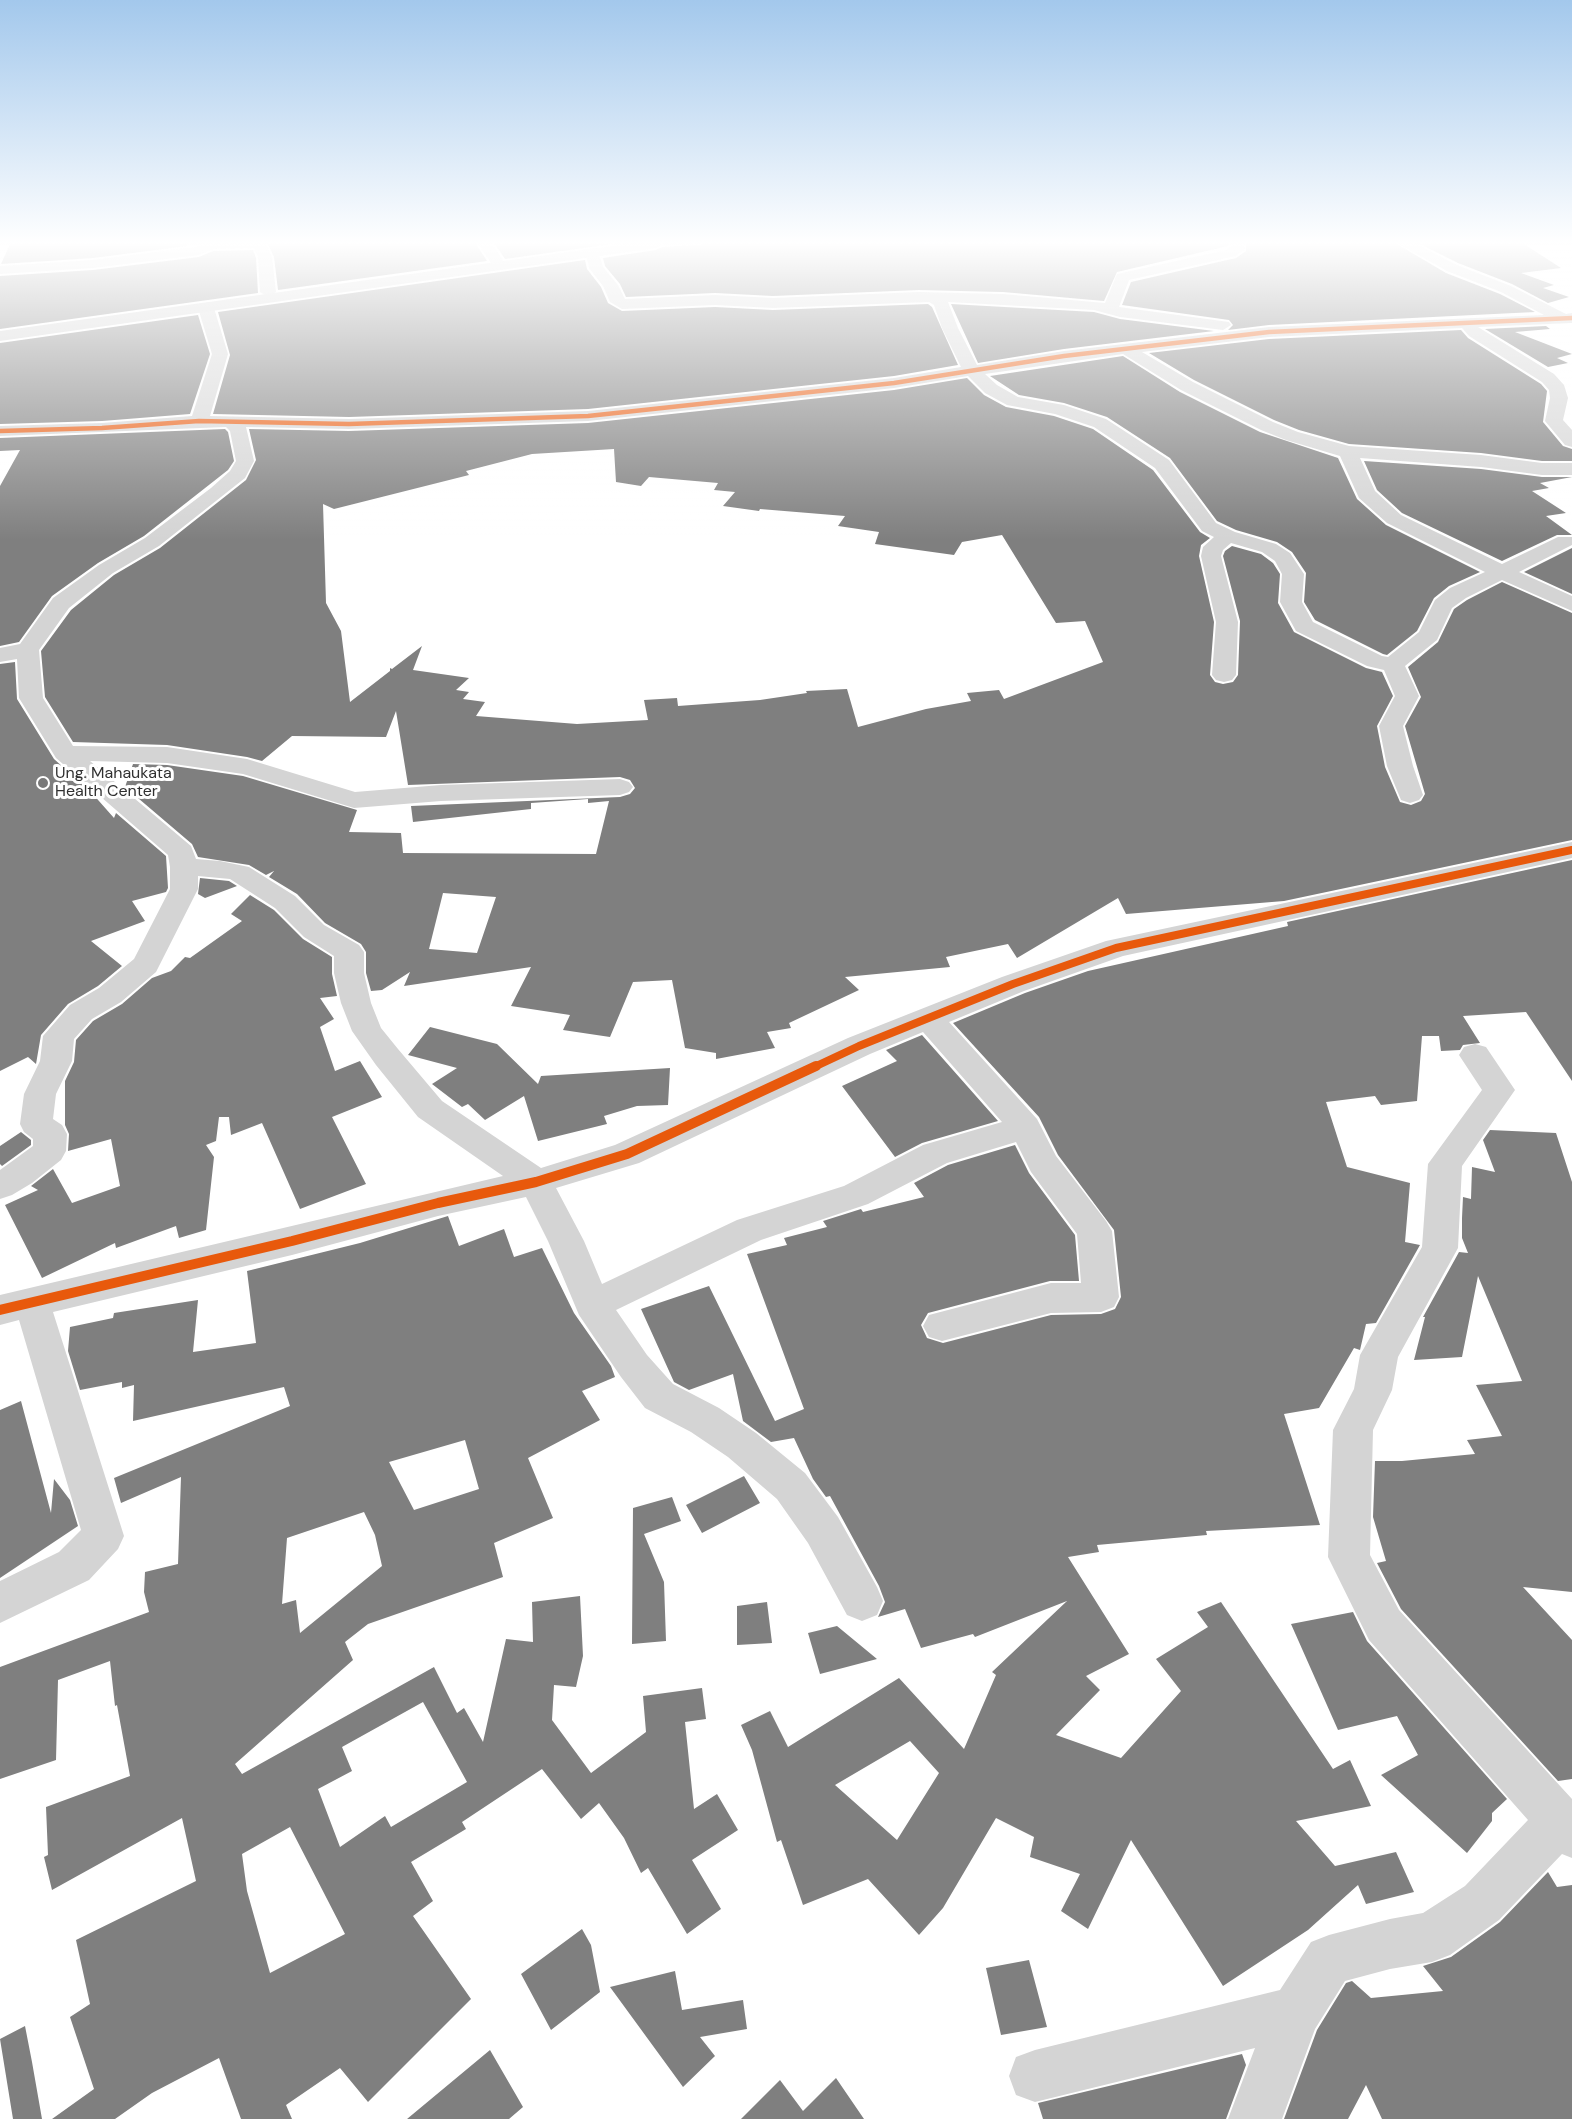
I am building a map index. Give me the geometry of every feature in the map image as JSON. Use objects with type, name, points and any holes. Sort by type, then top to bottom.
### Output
[{"type":"street","points":[[199,421],[220,354],[217,343]]},
{"type":"street","points":[[957,343],[971,370],[1000,396],[1013,401],[1058,409],[1107,426],[1162,464],[1209,527],[1228,536],[1269,548],[1283,557],[1293,574],[1291,603],[1304,626],[1375,661],[1393,665]]},
{"type":"street","points":[[1151,343],[1155,346]]},
{"type":"street","points":[[0,431],[102,428],[199,421],[349,424],[588,416],[894,383],[971,370],[1180,343]]},
{"type":"street","points":[[1491,343],[1548,378],[1558,388],[1559,398],[1554,421],[1572,441]]},
{"type":"street","points":[[1128,350],[1187,386],[1267,426],[1292,436],[1348,452],[1481,461],[1542,469],[1572,469]]},
{"type":"street","points":[[0,1186],[20,1174],[49,1150],[50,1134],[36,1124],[40,1094],[56,1061],[59,1036],[81,1012],[110,996],[146,965],[184,889],[181,852],[65,753],[31,698],[28,650],[61,603],[106,569],[152,542],[238,474],[245,461],[239,430],[231,422]]},
{"type":"street","points":[[1348,452],[1366,494],[1383,511],[1455,550],[1572,604]]},
{"type":"street","points":[[1224,675],[1227,622],[1211,556],[1213,547],[1228,536]]},
{"type":"street","points":[[1393,665],[1429,635],[1443,605],[1458,593],[1565,541]]},
{"type":"street","points":[[0,655],[28,650]]},
{"type":"street","points":[[1393,665],[1407,696],[1391,726],[1400,766],[1410,795]]},
{"type":"street","points":[[65,753],[167,755],[247,767],[354,800],[441,793],[620,787]]},
{"type":"street","points":[[0,1603],[74,1566],[103,1536],[16,1307],[292,1241],[438,1203],[536,1182],[627,1154],[859,1046],[1013,984],[1116,948],[1572,850]]},
{"type":"street","points":[[184,867],[220,868],[239,873],[285,902],[314,931],[349,952],[349,972],[356,1003],[367,1031],[387,1057],[430,1109],[536,1182],[566,1241],[592,1305],[634,1366],[659,1396],[705,1420],[742,1445],[764,1466],[791,1486],[823,1530],[862,1601]]},
{"type":"street","points":[[928,1018],[1025,1127],[1043,1163],[1094,1231],[1101,1297],[1051,1298],[942,1326]]},
{"type":"street","points":[[1255,2119],[1263,2093],[1296,2012],[1329,1960],[1390,1944],[1432,1937],[1482,1903],[1565,1828],[1528,1783],[1384,1625],[1349,1557],[1353,1430],[1373,1390],[1379,1355],[1440,1248],[1445,1164],[1498,1090],[1475,1055]]},
{"type":"street","points":[[592,1305],[748,1230],[856,1194],[934,1154],[1025,1127]]},
{"type":"street","points":[[1035,2076],[1296,2012]]},
{"type":"building","points":[[0,343],[207,343],[210,354],[190,414],[102,421],[0,424]]},
{"type":"building","points":[[227,343],[948,343],[958,365],[894,376],[588,409],[349,417],[213,414],[230,355]]},
{"type":"building","points":[[969,343],[1115,343],[1064,349],[978,363]]},
{"type":"building","points":[[1236,343],[1476,343],[1541,384],[1547,391],[1543,422],[1563,446],[1572,449],[1572,461],[1542,461],[1481,453],[1349,444],[1299,430],[1274,420],[1194,380],[1149,353]]},
{"type":"building","points":[[1508,343],[1543,343],[1572,354],[1557,358],[1568,363],[1548,367]]},
{"type":"building","points":[[1123,356],[1180,392],[1260,432],[1338,458],[1357,499],[1386,525],[1480,572],[1449,586],[1434,598],[1417,631],[1387,655],[1383,654],[1315,620],[1304,602],[1306,573],[1292,552],[1277,542],[1236,530],[1217,521],[1170,458],[1107,417],[1064,403],[1019,395],[990,376]]},
{"type":"building","points":[[967,378],[984,395],[1006,407],[1054,416],[1093,429],[1153,470],[1200,532],[1210,538],[1201,545],[1199,556],[1214,622],[1210,675],[1215,682],[1223,684],[1233,682],[1238,675],[1240,621],[1223,556],[1225,551],[1232,546],[1261,554],[1273,563],[1280,574],[1278,603],[1294,632],[1366,668],[1382,672],[1393,696],[1377,726],[1385,767],[1400,802],[1411,805],[1421,801],[1425,794],[1405,726],[1421,697],[1408,667],[1438,642],[1454,609],[1502,582],[1572,613],[1572,840],[1284,901],[1126,914],[1118,898],[1017,958],[1008,944],[946,957],[950,967],[845,977],[859,990],[789,1023],[791,1028],[767,1032],[775,1048],[716,1059],[716,1053],[685,1048],[672,980],[633,982],[610,1037],[563,1030],[570,1015],[511,1006],[531,967],[404,986],[410,972],[382,990],[371,991],[366,973],[366,952],[361,944],[325,923],[297,894],[269,877],[274,871],[266,875],[249,865],[198,857],[192,844],[125,787],[133,764],[167,765],[243,776],[357,810],[349,832],[401,833],[403,853],[596,854],[609,801],[588,803],[588,799],[531,803],[531,809],[413,822],[411,806],[620,797],[630,794],[635,788],[630,780],[620,777],[408,785],[396,711],[386,737],[292,736],[262,761],[167,745],[73,742],[45,697],[41,651],[71,610],[114,575],[160,548],[246,480],[256,460],[249,429],[349,431],[588,423],[894,390]],"holes":[[[614,449],[616,482],[641,486],[649,477],[718,483],[714,490],[735,492],[723,506],[759,511],[760,509],[845,516],[838,526],[879,532],[875,544],[954,555],[962,542],[1002,535],[1056,623],[1085,621],[1103,662],[1004,699],[999,690],[967,693],[971,701],[926,709],[858,727],[847,689],[806,691],[807,693],[760,700],[678,706],[677,698],[644,700],[648,720],[577,724],[476,716],[485,702],[463,699],[469,692],[456,690],[469,678],[413,670],[422,646],[392,669],[390,668],[390,671],[350,702],[341,631],[326,603],[323,504],[334,509],[469,475],[466,471],[532,454]],[[443,893],[496,897],[477,953],[429,949]]]},
{"type":"building","points":[[225,429],[228,432],[234,461],[228,470],[144,536],[98,563],[52,596],[19,642],[0,646],[0,486],[20,450],[0,451],[0,438]]},
{"type":"building","points":[[1364,461],[1481,469],[1542,477],[1572,477],[1540,483],[1549,488],[1532,491],[1566,513],[1546,516],[1572,535],[1557,535],[1502,561],[1402,513],[1377,490]]},
{"type":"building","points":[[1572,548],[1572,594],[1524,572]]},
{"type":"building","points":[[15,662],[17,699],[54,759],[91,792],[114,818],[116,813],[166,856],[168,888],[166,892],[132,901],[145,921],[91,941],[122,966],[98,986],[68,1004],[41,1035],[36,1064],[28,1057],[0,1071],[0,664]]},
{"type":"building","points":[[1572,860],[1572,1081],[1526,1012],[1463,1016],[1480,1043],[1463,1045],[1460,1050],[1441,1051],[1439,1036],[1422,1036],[1417,1101],[1381,1105],[1375,1096],[1326,1102],[1347,1167],[1410,1183],[1405,1242],[1420,1245],[1376,1323],[1366,1324],[1360,1350],[1354,1348],[1319,1408],[1284,1414],[1320,1525],[1206,1531],[1207,1535],[1097,1545],[1099,1552],[1068,1557],[1129,1654],[1086,1676],[1100,1690],[1056,1735],[1121,1758],[1181,1691],[1156,1659],[1208,1627],[1197,1612],[1221,1602],[1333,1769],[1350,1760],[1371,1806],[1296,1821],[1335,1866],[1396,1852],[1414,1892],[1366,1904],[1358,1885],[1308,1930],[1223,1986],[1131,1840],[1088,1929],[1061,1911],[1080,1874],[1030,1857],[1034,1837],[996,1818],[943,1908],[919,1935],[868,1879],[803,1905],[781,1840],[777,1842],[752,1750],[741,1725],[770,1711],[788,1747],[899,1678],[964,1749],[996,1675],[992,1672],[1067,1601],[975,1637],[973,1634],[921,1648],[905,1609],[878,1617],[885,1602],[879,1586],[830,1496],[826,1497],[813,1479],[794,1438],[771,1442],[743,1421],[733,1374],[689,1390],[674,1382],[641,1309],[709,1286],[775,1421],[804,1409],[747,1254],[787,1245],[784,1238],[827,1227],[823,1221],[861,1209],[863,1212],[924,1197],[914,1183],[948,1165],[1015,1145],[1029,1173],[1075,1235],[1079,1281],[1050,1281],[928,1313],[921,1325],[927,1338],[943,1343],[1051,1315],[1101,1314],[1115,1309],[1121,1297],[1114,1230],[1058,1155],[1039,1117],[953,1023],[1025,993],[1088,971],[1288,926],[1287,922]],"holes":[[[910,1741],[939,1773],[897,1840],[835,1785]]]},
{"type":"building","points":[[200,878],[229,881],[237,886],[205,898],[198,894]]},
{"type":"building","points":[[250,895],[274,910],[303,939],[332,957],[332,974],[337,996],[320,998],[334,1019],[320,1027],[335,1071],[360,1061],[382,1097],[332,1117],[366,1184],[300,1209],[262,1123],[231,1135],[229,1117],[219,1117],[216,1141],[206,1145],[214,1157],[206,1230],[179,1238],[176,1226],[116,1248],[115,1243],[42,1278],[5,1205],[38,1190],[31,1186],[53,1169],[72,1203],[120,1186],[111,1139],[68,1151],[69,1134],[65,1125],[65,1081],[74,1062],[76,1040],[93,1021],[122,1004],[152,978],[171,971],[185,957],[190,958],[242,921],[231,914]]},
{"type":"building","points":[[430,1027],[497,1044],[538,1084],[541,1076],[670,1068],[668,1105],[637,1106],[604,1116],[607,1124],[538,1141],[524,1096],[485,1120],[468,1104],[462,1107],[432,1084],[457,1068],[408,1055]]},
{"type":"building","points":[[922,1035],[998,1121],[922,1143],[895,1157],[842,1086],[897,1061],[886,1050]]},
{"type":"building","points":[[1490,1130],[1556,1133],[1572,1182],[1572,1592],[1523,1587],[1572,1640],[1572,1779],[1558,1781],[1401,1609],[1377,1563],[1386,1561],[1373,1517],[1375,1461],[1402,1461],[1475,1454],[1467,1440],[1502,1436],[1476,1385],[1522,1381],[1478,1276],[1462,1357],[1414,1360],[1425,1317],[1423,1317],[1459,1252],[1468,1253],[1462,1238],[1462,1218],[1463,1197],[1471,1199],[1472,1167],[1495,1172],[1483,1140]]},
{"type":"building","points":[[21,1132],[31,1140],[31,1145],[2,1166],[0,1146]]},
{"type":"building","points":[[448,1216],[459,1246],[504,1229],[514,1257],[542,1248],[574,1313],[611,1366],[615,1377],[582,1391],[600,1420],[528,1458],[553,1518],[494,1543],[503,1577],[368,1624],[345,1642],[353,1660],[235,1764],[242,1774],[434,1667],[457,1713],[464,1708],[483,1742],[506,1639],[533,1642],[532,1602],[580,1596],[583,1656],[576,1687],[554,1685],[552,1720],[591,1773],[646,1732],[643,1696],[702,1688],[706,1719],[685,1722],[694,1809],[717,1794],[738,1830],[692,1860],[721,1909],[687,1934],[648,1868],[641,1873],[624,1838],[599,1803],[581,1819],[542,1769],[462,1822],[466,1829],[411,1862],[433,1901],[413,1916],[471,1999],[368,2102],[340,2068],[286,2105],[292,2119],[241,2119],[219,2058],[152,2093],[115,2119],[52,2119],[94,2089],[70,2017],[90,2004],[76,1940],[196,1881],[182,1818],[52,1890],[44,1857],[48,1855],[46,1807],[130,1776],[117,1705],[115,1706],[110,1661],[58,1680],[56,1760],[0,1779],[0,1667],[149,1612],[144,1592],[145,1572],[178,1564],[181,1477],[121,1503],[114,1478],[290,1406],[284,1387],[133,1421],[134,1385],[122,1388],[122,1382],[80,1390],[68,1351],[70,1327],[113,1318],[114,1313],[198,1300],[193,1352],[256,1343],[247,1271],[360,1243]],"holes":[[[465,1440],[479,1489],[414,1510],[389,1462]],[[364,1512],[375,1535],[382,1566],[300,1633],[296,1600],[282,1604],[287,1538]],[[423,1702],[467,1782],[391,1827],[385,1816],[340,1847],[318,1789],[352,1771],[342,1747]],[[290,1827],[345,1934],[270,1973],[247,1891],[242,1854]]]},
{"type":"building","points":[[21,1401],[51,1513],[54,1479],[70,1500],[78,1526],[0,1578],[0,1410]]},
{"type":"building","points":[[744,1476],[760,1503],[702,1533],[686,1505]]},
{"type":"building","points":[[672,1497],[681,1521],[644,1534],[664,1582],[666,1641],[632,1644],[633,1508]]},
{"type":"building","points":[[767,1602],[772,1643],[737,1645],[737,1606]]},
{"type":"building","points":[[1353,1612],[1367,1641],[1507,1799],[1492,1813],[1492,1821],[1467,1853],[1381,1775],[1418,1755],[1397,1716],[1338,1730],[1291,1624]]},
{"type":"building","points":[[837,1626],[877,1659],[820,1674],[808,1633]]},
{"type":"building","points":[[1548,1872],[1557,1887],[1572,1885],[1572,2119],[1382,2119],[1366,2085],[1348,2119],[1284,2119],[1317,2030],[1346,1983],[1352,1981],[1371,1998],[1443,1991],[1423,1966],[1451,1957],[1500,1922]]},
{"type":"building","points":[[582,1929],[591,1945],[600,1992],[551,2030],[521,1974]]},
{"type":"building","points":[[1029,1960],[1047,2027],[1001,2035],[986,1968]]},
{"type":"building","points":[[675,1971],[682,2010],[743,2000],[747,2029],[700,2037],[715,2056],[683,2087],[610,1987]]},
{"type":"building","points":[[25,2026],[42,2119],[13,2119],[0,2039]]},
{"type":"building","points":[[490,2050],[523,2107],[509,2119],[407,2119]]},
{"type":"building","points":[[1242,2054],[1246,2065],[1226,2119],[1043,2119],[1038,2103]]},
{"type":"building","points":[[836,2078],[864,2119],[741,2119],[780,2080],[803,2111]]},
{"type":"cycle path","points":[[0,431],[102,428],[199,421],[349,424],[588,416],[894,383],[1064,356],[1176,343]]},
{"type":"cycle path","points":[[0,1310],[292,1241],[438,1203],[536,1182],[627,1154],[859,1046],[1013,984],[1116,948],[1572,850]]},
{"type":"place","name":"Ung. Mahaukata Health Center","points":[[43,783]]}]
